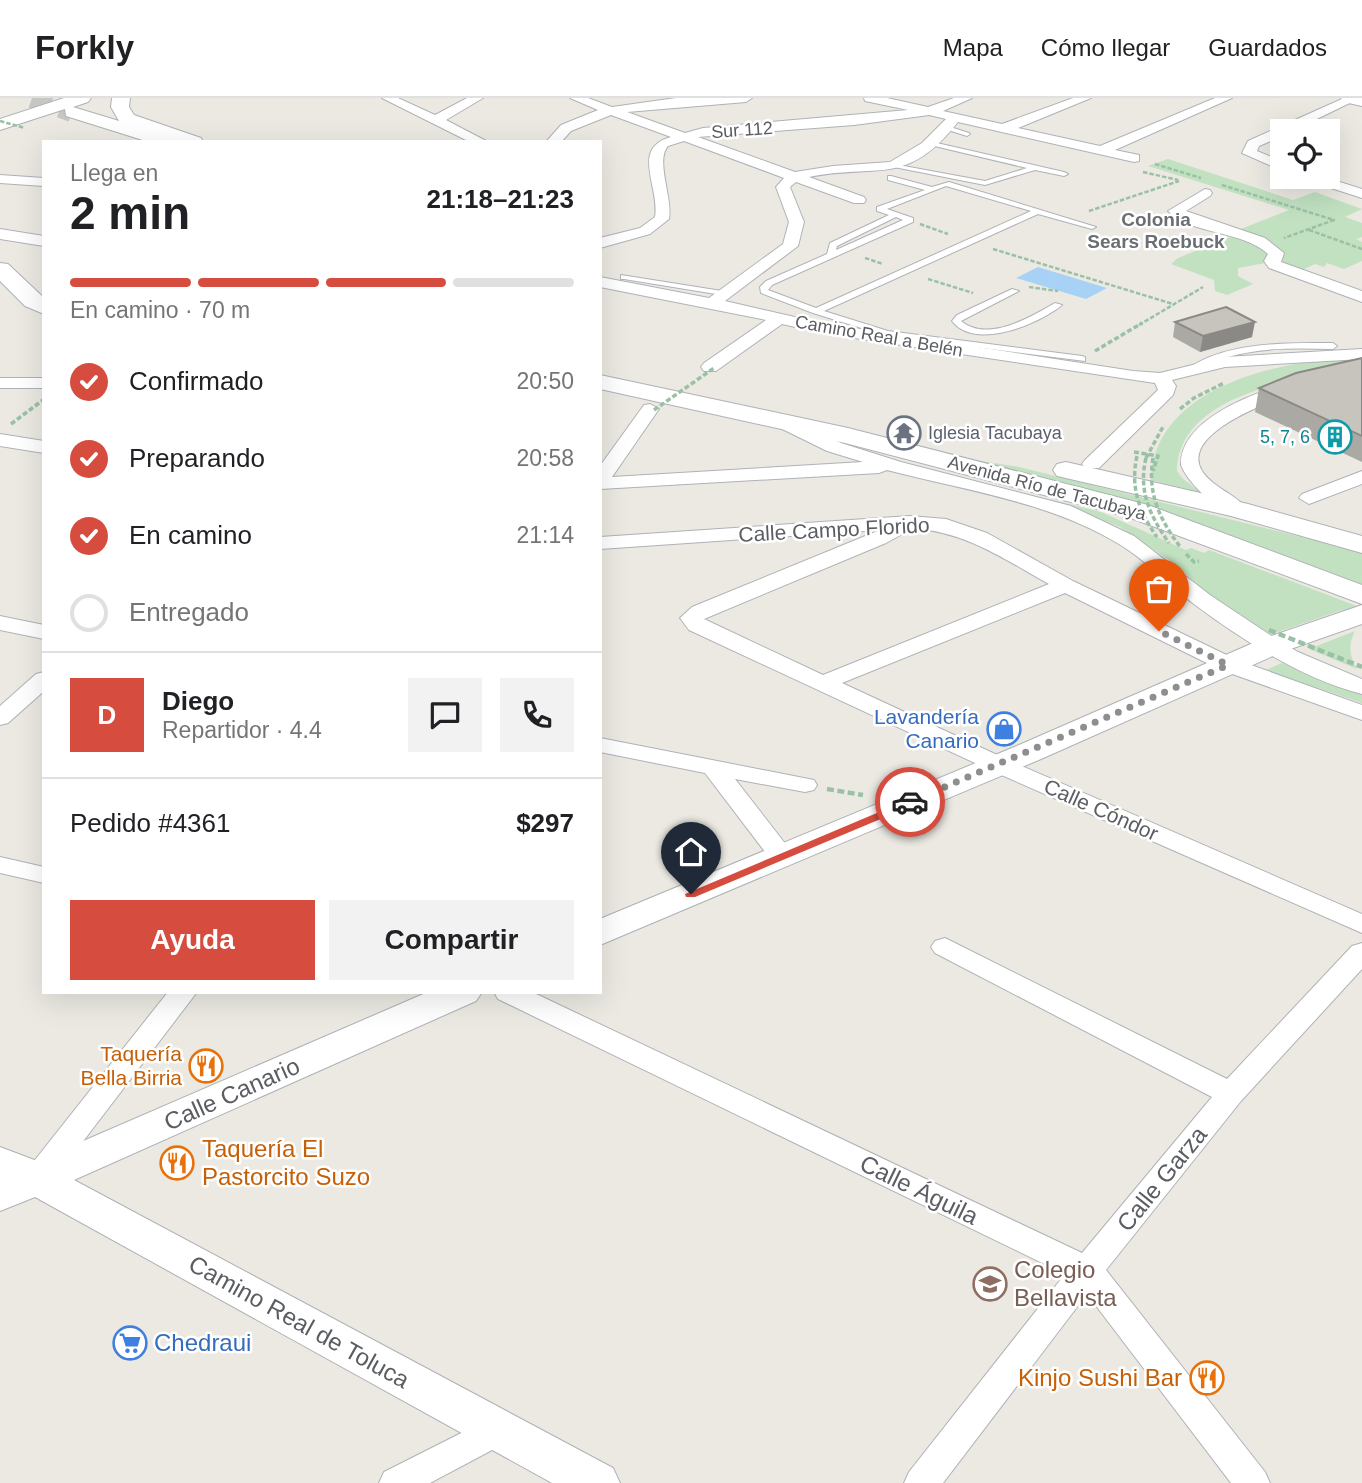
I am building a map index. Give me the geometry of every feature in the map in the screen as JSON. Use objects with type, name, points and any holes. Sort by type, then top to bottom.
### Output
[{"type":"main road","points":[[0,111],[39,98]]},
{"type":"main road","points":[[121,98],[120,107],[127,119],[188,140]]},
{"type":"main road","points":[[1351,98],[1362,101]]},
{"type":"main road","points":[[0,123],[71,105],[164,140]]},
{"type":"main road","points":[[3,277],[42,306]]},
{"type":"main road","name":"Avenida Río de Tacubaya","points":[[602,361],[851,424],[1091,474],[1238,510],[1362,545]]},
{"type":"main road","name":"Avenida Río de Tacubaya","points":[[602,382],[664,393],[778,419],[1138,511],[1359,608]]},
{"type":"main road","points":[[1273,520],[1362,537]]},
{"type":"main road","points":[[602,932],[1228,665],[1270,638],[1359,608]]},
{"type":"main road","name":"Calle Canario","points":[[12,1179],[458,994]]},
{"type":"main road","name":"Camino Real de Toluca","points":[[12,1179],[596,1483]]},
{"type":"street","points":[[388,98],[477,140]]},
{"type":"street","points":[[435,121],[477,98]]},
{"type":"street","points":[[576,98],[859,200]]},
{"type":"street","points":[[554,140],[558,133],[569,126],[612,110],[746,98]]},
{"type":"street","points":[[870,98],[927,112],[950,123],[1004,128],[1102,150],[1137,165]]},
{"type":"street","name":"Sur 112","points":[[602,242],[645,231],[662,219],[664,208],[656,158],[663,143],[713,131],[854,121],[927,112],[966,98]]},
{"type":"street","points":[[1004,128],[1085,98]]},
{"type":"street","points":[[1102,150],[1226,98]]},
{"type":"street","points":[[1309,119],[1351,98]]},
{"type":"street","points":[[717,298],[790,246],[798,225],[783,187],[786,180],[795,175],[892,172],[950,123]]},
{"type":"street","points":[[1270,138],[1251,148],[1270,159]]},
{"type":"street","points":[[0,179],[42,182]]},
{"type":"street","points":[[1207,185],[1175,211],[1234,234],[1267,243],[1276,253],[1272,261],[1275,265],[1362,297]]},
{"type":"street","points":[[1340,187],[1362,194]]},
{"type":"street","points":[[0,234],[42,241]]},
{"type":"street","name":"Camino Real a Belén","points":[[602,282],[717,298],[821,328],[1160,378]]},
{"type":"street","points":[[712,367],[780,318]]},
{"type":"street","points":[[1092,464],[1167,391],[1167,386],[1160,378],[1225,362],[1362,354]]},
{"type":"street","points":[[0,383],[42,383]]},
{"type":"street","points":[[1238,510],[1190,468],[1190,457],[1196,444],[1205,432],[1228,413],[1301,385]]},
{"type":"street","points":[[602,479],[652,409]]},
{"type":"street","points":[[778,419],[834,447],[894,466],[1064,510],[1127,540],[1202,600],[1362,687]]},
{"type":"street","points":[[0,440],[42,447]]},
{"type":"street","points":[[602,482],[894,466]]},
{"type":"street","points":[[1309,498],[1362,477]]},
{"type":"street","name":"Calle Campo Florido","points":[[602,543],[910,522],[946,525],[980,537],[1066,585],[1228,665],[1362,713]]},
{"type":"street","name":"Calle Cóndor","points":[[910,522],[879,539],[691,618],[697,625],[999,765],[1362,924]]},
{"type":"street","points":[[823,683],[1066,585]]},
{"type":"street","points":[[0,623],[42,632]]},
{"type":"street","points":[[0,718],[42,681]]},
{"type":"street","points":[[602,746],[805,785]]},
{"type":"street","points":[[715,768],[781,855]]},
{"type":"street","points":[[0,865],[42,875]]},
{"type":"street","points":[[945,947],[1231,1094]]},
{"type":"street","name":"Calle Garza","points":[[922,1483],[1087,1270],[1231,1094],[1362,952]]},
{"type":"street","points":[[12,1179],[181,994]]},
{"type":"street","name":"Calle Águila","points":[[512,994],[1087,1270],[1252,1483]]},
{"type":"street","points":[[397,1483],[497,1430]]},
{"type":"lane","points":[[950,123],[968,134]]},
{"type":"lane","points":[[928,144],[1064,174]]},
{"type":"lane","points":[[892,172],[985,183],[1033,168]]},
{"type":"lane","points":[[892,172],[931,189]]},
{"type":"lane","points":[[910,220],[880,209],[946,184],[1092,227]]},
{"type":"lane","points":[[816,311],[1038,211]]},
{"type":"lane","points":[[830,257],[833,245],[895,215]]},
{"type":"lane","points":[[910,220],[764,287],[770,295],[887,333],[949,345],[1082,359]]},
{"type":"lane","points":[[624,277],[717,298]]},
{"type":"lane","points":[[1014,291],[956,321],[965,328],[1003,332],[1058,305]]},
{"type":"lane","points":[[949,345],[965,328]]},
{"type":"lane","points":[[1192,369],[1219,356],[1249,348],[1334,346]]},
{"type":"path","points":[[0,123],[25,128]]},
{"type":"path","points":[[1155,164],[1207,185],[1334,220],[1267,243]]},
{"type":"path","points":[[1082,214],[1179,181],[1137,165]]},
{"type":"path","points":[[910,220],[971,243],[1173,304]]},
{"type":"path","points":[[1308,230],[1362,249]]},
{"type":"path","points":[[844,251],[993,300]]},
{"type":"path","points":[[1082,359],[1203,287]]},
{"type":"path","points":[[652,409],[712,367]]},
{"type":"path","points":[[1173,415],[1194,398],[1227,381]]},
{"type":"path","points":[[11,424],[42,401]]},
{"type":"path","points":[[1167,421],[1147,456],[1142,480],[1144,499],[1152,519],[1169,542]]},
{"type":"path","points":[[1153,472],[1158,456],[1138,453],[1133,472],[1136,500],[1157,537]]},
{"type":"path","points":[[1153,457],[1149,473],[1150,495],[1162,521],[1181,548]]},
{"type":"path","points":[[1270,638],[1362,667]]},
{"type":"path","points":[[805,785],[908,803]]},
{"type":"green space","points":[[1168,159],[1293,200],[1315,192],[1362,209],[1345,217],[1362,223],[1362,237],[1356,239],[1362,242],[1362,261],[1344,269],[1327,263],[1324,267],[1315,264],[1294,274],[1265,263],[1238,268],[1238,276],[1253,284],[1227,295],[1215,291],[1214,280],[1171,264],[1178,258],[1233,236],[1228,234],[1289,210],[1148,166]]},
{"type":"green space","points":[[1362,357],[1362,366],[1248,393],[1221,406],[1198,423],[1183,444],[1177,471],[1202,493],[1151,480],[1158,447],[1175,421],[1199,399],[1230,383],[1263,371],[1332,359]]},
{"type":"green space","points":[[967,459],[1019,467],[1362,552],[1362,592]]},
{"type":"green space","points":[[1049,499],[1101,512],[1186,550],[1191,548],[1204,553],[1209,550],[1362,608],[1362,619],[1342,610],[1269,635],[1214,599],[1175,564],[1120,527]]},
{"type":"green space","points":[[1355,631],[1350,650],[1357,669],[1309,649]]},
{"type":"green space","points":[[1282,663],[1362,695],[1362,703],[1266,670]]},
{"type":"water","points":[[1038,267],[1107,288],[1086,299],[1016,278]]},
{"type":"building","points":[[1226,307],[1255,322],[1203,336],[1175,322]]},
{"type":"building","points":[[1362,358],[1362,436],[1259,388],[1296,373]]},
{"type":"tunnel","points":[[32,98],[72,112]]},
{"type":"way so far","points":[[910,802],[1228,665],[1159,631]]},
{"type":"place","name":"Iglesia Tacubaya","points":[[904,433]]},
{"type":"place","name":"5, 7, 6","points":[[1335,437]]},
{"type":"place","name":"Lavandería Canario","points":[[1004,729]]},
{"type":"place","name":"Taquería Bella Birria","points":[[206,1066]]},
{"type":"place","name":"Taquería El Pastorcito Suzo","points":[[177,1163]]},
{"type":"place","name":"Colegio Bellavista","points":[[990,1284]]},
{"type":"place","name":"Chedraui","points":[[130,1343]]},
{"type":"place","name":"Kinjo Sushi Bar","points":[[1207,1378]]},
{"type":"district","name":"Colonia Sears Roebuck","points":[[1156,230]]},
{"type":"route","points":[[691,894],[910,802]]}]
